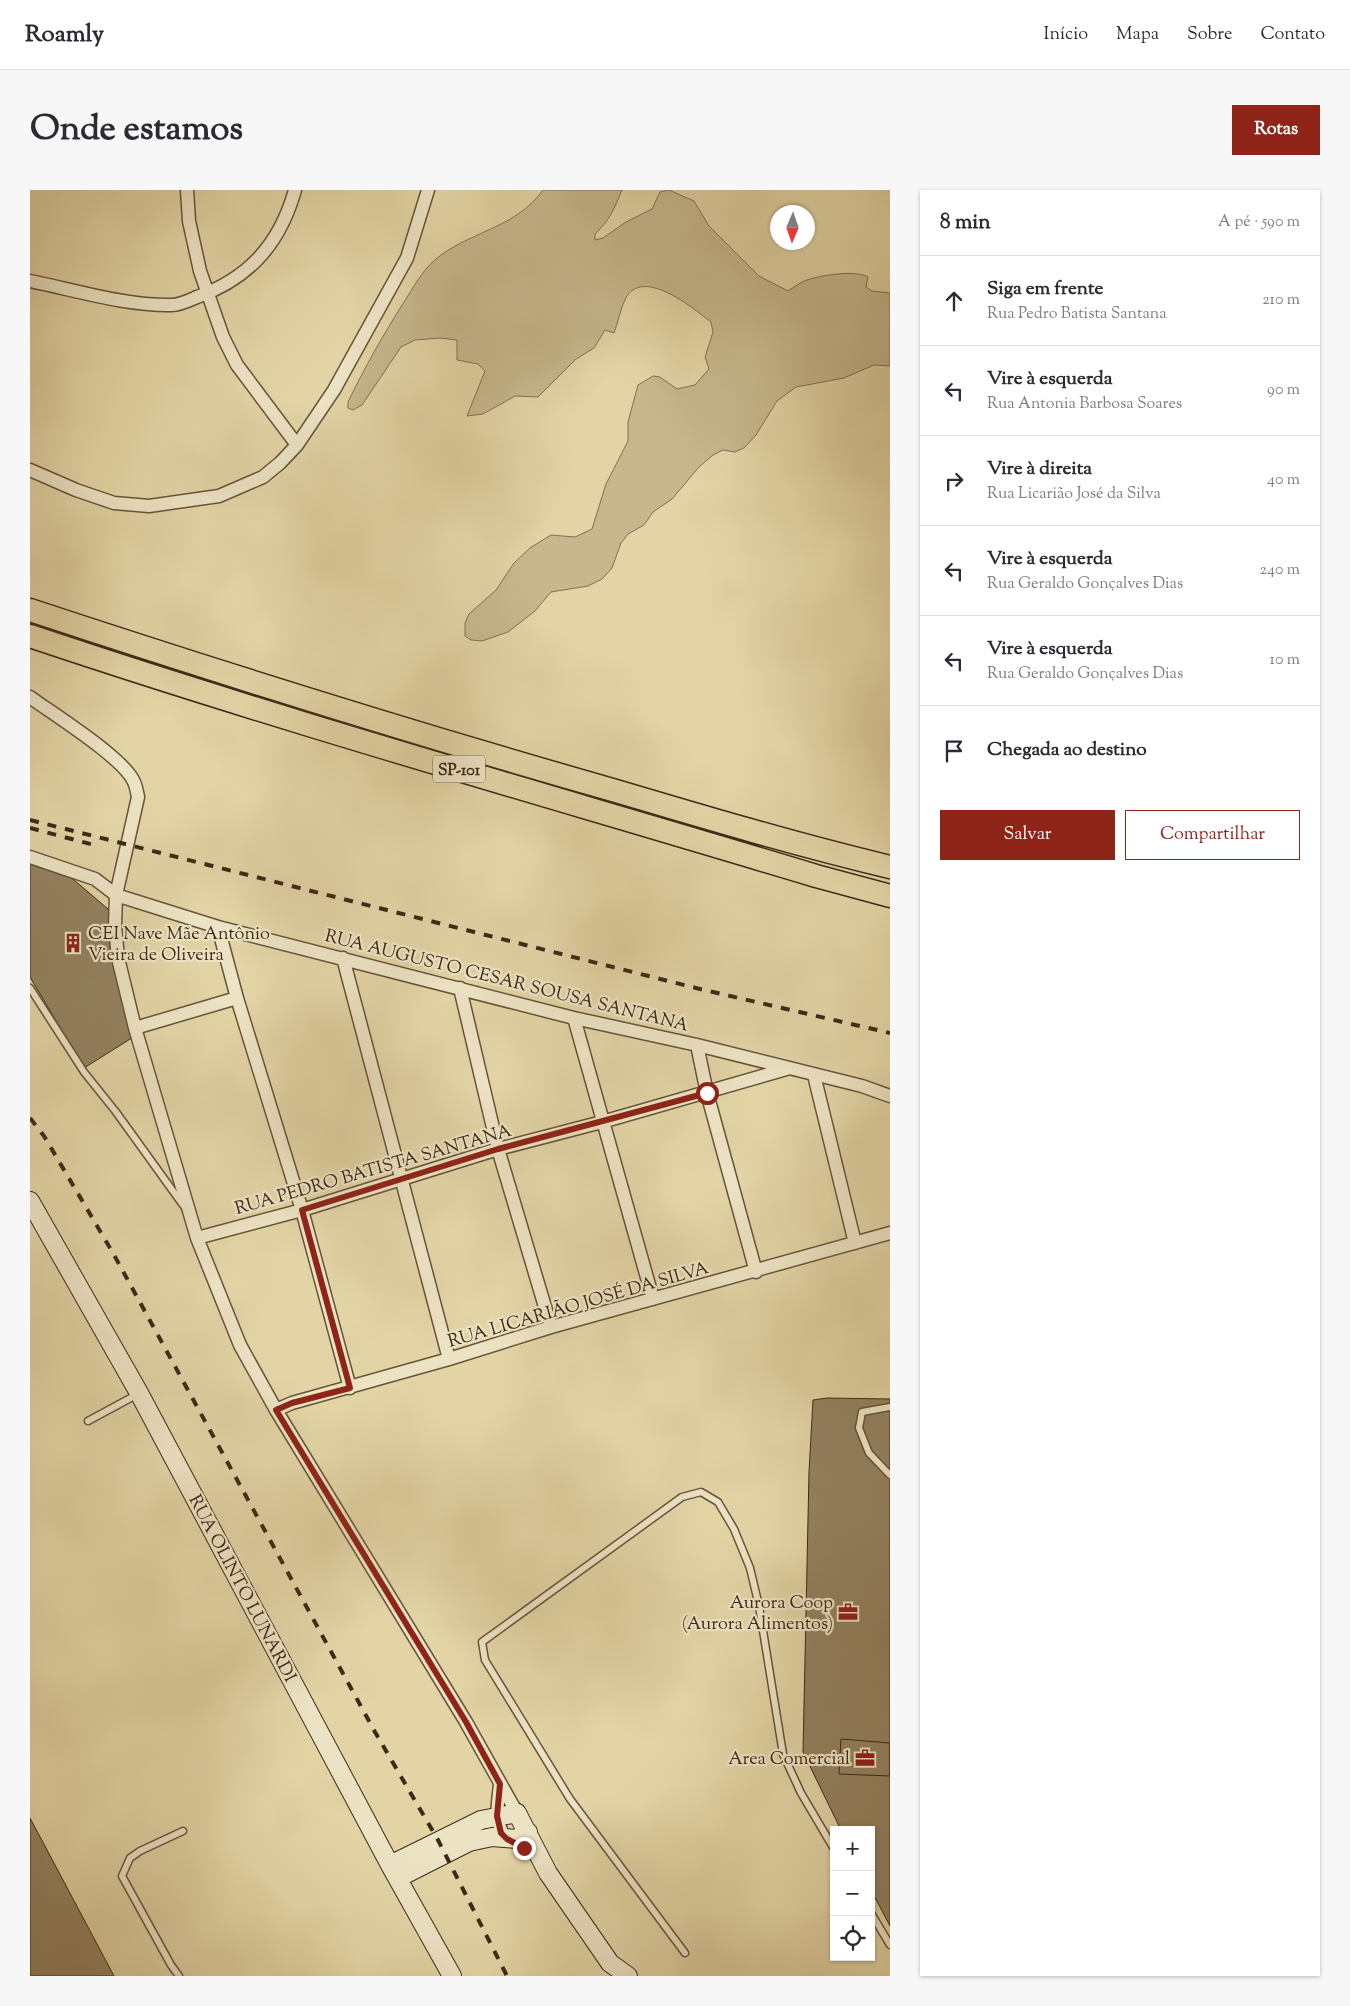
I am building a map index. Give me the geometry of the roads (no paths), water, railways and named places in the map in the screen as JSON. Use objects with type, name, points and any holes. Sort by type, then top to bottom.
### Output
[{"type":"highway","points":[[30,596],[88,629]]},
{"type":"highway","name":"SP-101","points":[[30,610],[491,756],[829,852],[890,867]]},
{"type":"highway","name":"SP-101","points":[[30,636],[151,676],[320,728],[816,876],[890,896]]},
{"type":"street","points":[[187,190],[188,220],[200,271],[222,337],[237,365],[297,445]]},
{"type":"street","points":[[30,281],[117,300],[174,306],[208,293],[237,277],[250,267],[273,243],[288,214],[295,190]]},
{"type":"street","points":[[30,470],[76,490],[114,503],[148,506],[219,496],[263,477],[297,445],[334,390],[407,258],[428,190]]},
{"type":"street","points":[[30,698],[90,739],[120,765],[134,781],[138,797],[116,895],[115,926],[118,958],[135,1028],[197,1238],[240,1345],[276,1410],[466,1722],[528,1832],[548,1873],[610,1963],[628,1976]]},
{"type":"street","name":"RUA AUGUSTO CESAR SOUSA SANTANA","points":[[30,857],[95,879],[116,895],[218,927],[574,1018],[697,1045],[862,1086],[890,1096]]},
{"type":"street","points":[[218,927],[237,998],[302,1210],[350,1388]]},
{"type":"street","points":[[343,958],[449,1359]]},
{"type":"street","points":[[460,988],[498,1149],[551,1327]]},
{"type":"street","points":[[135,1028],[237,998]]},
{"type":"street","points":[[574,1018],[653,1299]]},
{"type":"street","points":[[697,1045],[707,1093],[756,1272]]},
{"type":"street","name":"RUA PEDRO BATISTA SANTANA","points":[[197,1238],[302,1210],[498,1149],[707,1093],[790,1068]]},
{"type":"street","points":[[814,1075],[855,1243]]},
{"type":"street","name":"RUA OLINTO LUNARDI","points":[[30,1201],[139,1393],[452,1976]]},
{"type":"street","name":"RUA LICARIÃO JOSÉ DA SILVA","points":[[276,1410],[301,1400],[350,1388],[551,1327],[756,1272],[890,1233]]},
{"type":"street","points":[[500,1784],[497,1816],[501,1833],[507,1839],[524,1848],[548,1873]]},
{"type":"street","points":[[394,1871],[464,1827],[497,1816],[517,1813]]},
{"type":"street","points":[[394,1871],[469,1842],[492,1837],[516,1839],[528,1832]]},
{"type":"lane","points":[[30,988],[84,1072],[116,1112],[189,1212]]},
{"type":"lane","points":[[88,1421],[139,1393]]},
{"type":"lane","points":[[890,1407],[862,1412],[859,1428],[868,1453],[890,1474]]},
{"type":"lane","points":[[685,1953],[570,1799],[486,1660],[482,1642],[682,1497],[701,1492],[718,1502],[734,1529],[750,1568],[783,1754],[801,1793],[830,1842]]},
{"type":"lane","points":[[179,1976],[171,1965],[122,1876],[130,1858],[140,1851],[183,1831]]},
{"type":"lane","points":[[873,1916],[890,1945]]},
{"type":"railway","points":[[30,820],[700,989],[890,1033]]},
{"type":"railway","points":[[30,828],[98,846]]},
{"type":"railway","points":[[30,1118],[44,1136],[113,1253],[375,1732],[438,1840],[507,1976]]},
{"type":"place","name":"CEI Nave Mãe Antônio Vieira de Oliveira","points":[[73,943]]},
{"type":"place","name":"Aurora Coop (Aurora Alimentos)","points":[[848,1612]]},
{"type":"place","name":"Area Comercial","points":[[865,1758]]}]
